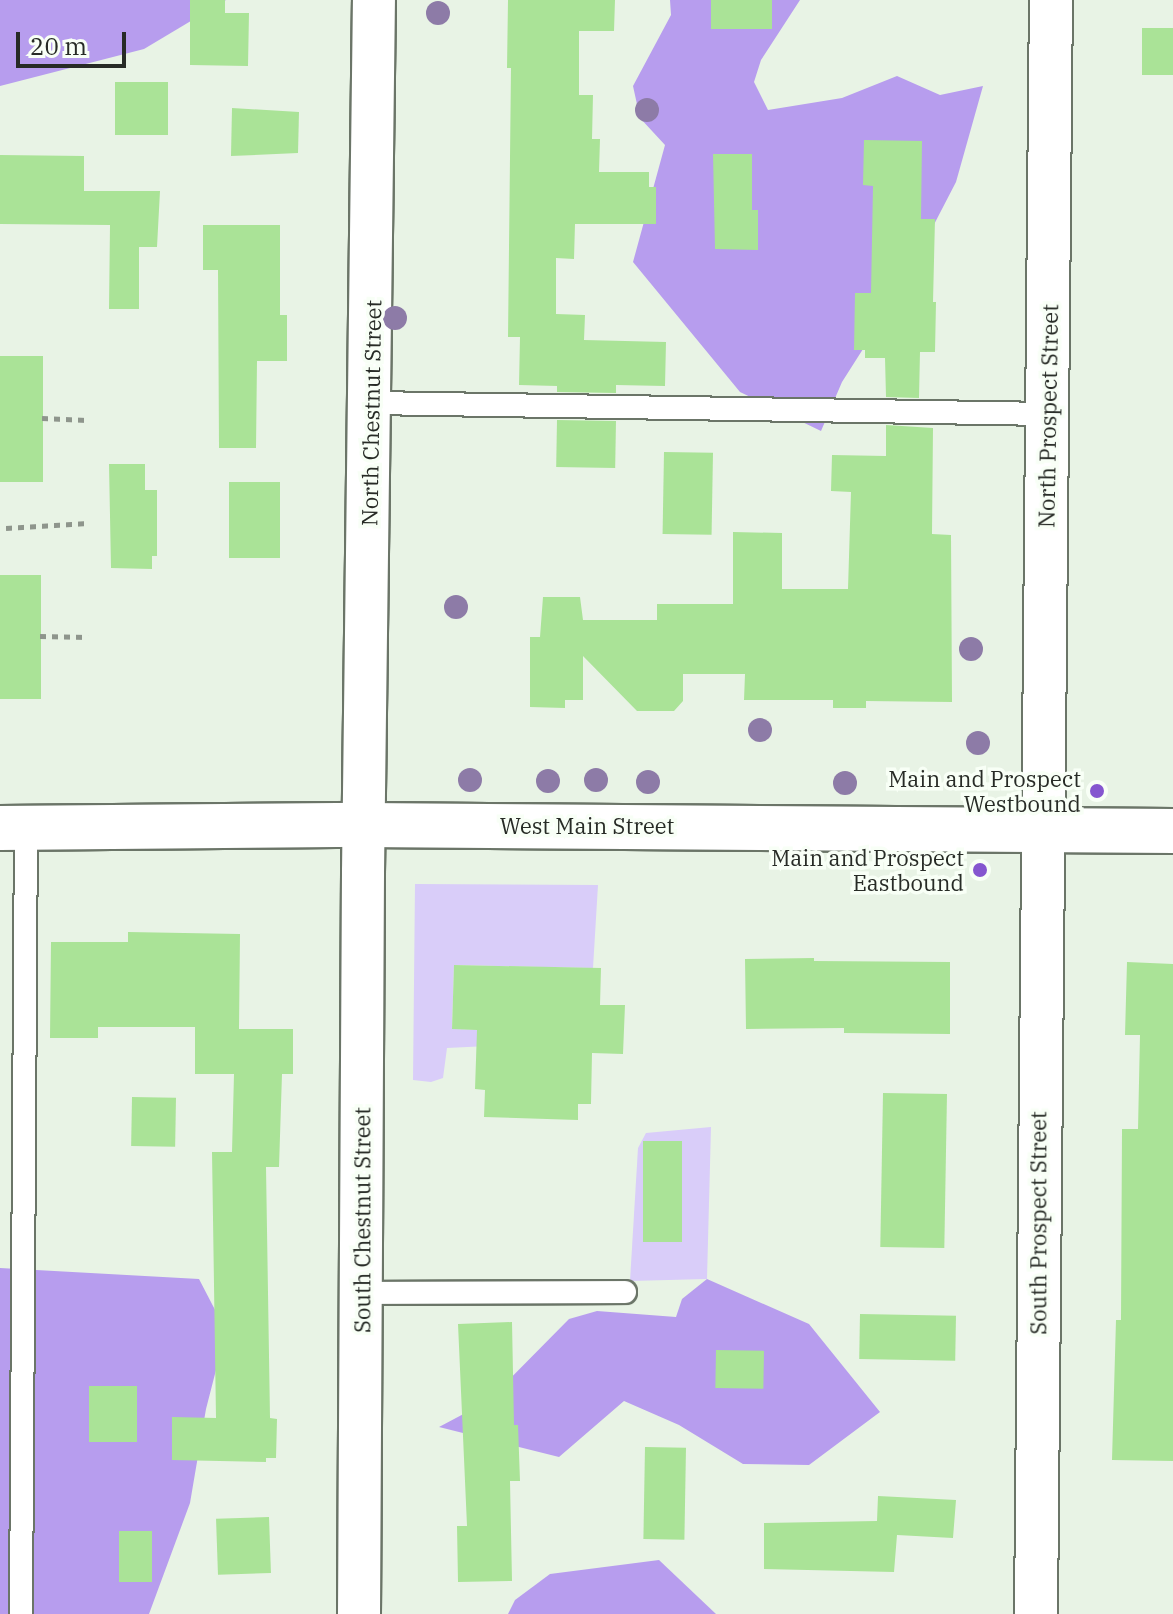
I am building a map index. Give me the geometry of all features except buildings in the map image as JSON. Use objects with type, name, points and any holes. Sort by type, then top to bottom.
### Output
[{"type":"main road","name":"West Main Street","points":[[13,828],[365,825],[1173,831]]},
{"type":"street","name":"North Chestnut Street","points":[[365,825],[374,0]]},
{"type":"street","name":"North Prospect Street","points":[[1042,831],[1049,414],[1051,0]]},
{"type":"street","name":"South Chestnut Street","points":[[359,1614],[365,825]]},
{"type":"street","name":"South Prospect Street","points":[[1036,1614],[1042,831]]},
{"type":"lane","points":[[371,403],[1049,414]]},
{"type":"lane","points":[[13,828],[21,1614]]},
{"type":"lane","points":[[362,1293],[625,1292]]},
{"type":"path","points":[[42,418],[87,420]]},
{"type":"path","points":[[6,528],[88,523]]},
{"type":"path","points":[[40,636],[88,637]]},
{"type":"shaded area","points":[[0,0],[226,0],[144,49],[0,86]]},
{"type":"shaded area","points":[[670,0],[800,0],[761,60],[754,82],[768,110],[842,98],[897,76],[940,95],[983,86],[956,182],[898,294],[842,382],[821,431],[740,392],[633,262],[665,145],[640,118],[633,86],[671,15]]},
{"type":"shaded area","points":[[415,884],[598,885],[593,968],[454,965],[452,1029],[489,1030],[488,1046],[447,1048],[443,1078],[431,1082],[413,1080]]},
{"type":"shaded area","points":[[711,1127],[707,1279],[630,1281],[638,1148],[646,1133]]},
{"type":"shaded area","points":[[0,1268],[199,1279],[226,1331],[206,1409],[190,1503],[149,1614],[0,1614]]},
{"type":"shaded area","points":[[707,1279],[809,1324],[880,1412],[809,1465],[743,1464],[679,1425],[624,1401],[559,1457],[439,1427],[488,1401],[569,1319],[597,1311],[676,1317],[682,1299]]},
{"type":"shaded area","points":[[659,1560],[716,1614],[508,1614],[515,1600],[550,1574]]},
{"type":"place","name":"Main and Prospect Westbound","points":[[1097,791]]},
{"type":"place","name":"Main and Prospect Eastbound","points":[[980,870]]}]
